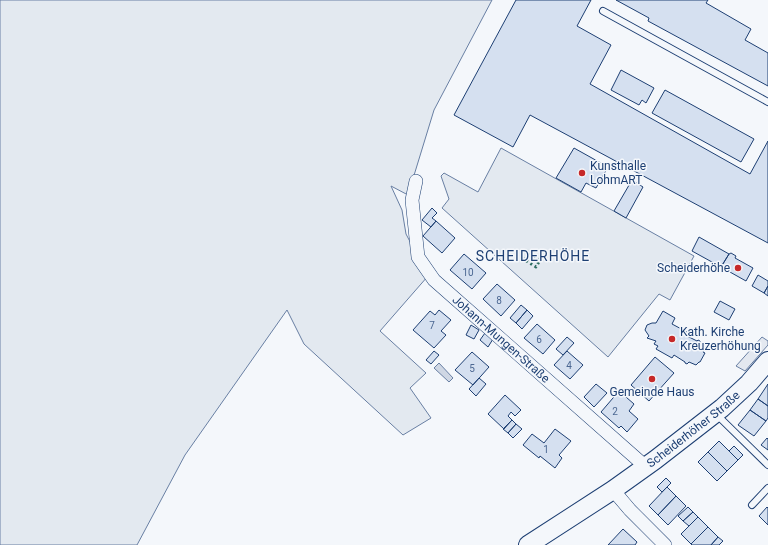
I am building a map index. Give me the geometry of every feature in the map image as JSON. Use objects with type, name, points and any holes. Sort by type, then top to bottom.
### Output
[{"type":"main road","name":"Scheiderhöher Straße","points":[[528,545],[646,467],[715,413],[749,383],[768,361]]},
{"type":"street","name":"Johann-Mungen-Straße","points":[[416,182],[412,200],[418,257],[434,280],[646,467]]},
{"type":"street","points":[[613,490],[630,510],[665,545]]},
{"type":"lane","points":[[603,11],[768,102]]},
{"type":"lane","points":[[715,413],[768,465]]},
{"type":"lane","points":[[752,505],[768,488]]},
{"type":"shaded area","points":[[0,0],[492,0],[434,110],[408,195],[391,186],[402,210],[406,234],[428,276],[380,331],[426,373],[410,388],[431,418],[403,435],[304,344],[287,310],[185,455],[137,545],[0,545]]},
{"type":"shaded area","points":[[501,148],[694,256],[670,300],[659,294],[608,357],[442,208],[449,199],[441,176],[444,173],[478,192]]},
{"type":"shaded area","points":[[762,337],[768,341],[768,345],[745,371],[736,366]]},
{"type":"shaded area","points":[[439,363],[453,378],[449,382],[434,368]]},
{"type":"building","points":[[516,0],[591,0],[577,26],[611,45],[590,84],[750,174],[768,141],[768,243],[530,115],[513,147],[454,115]]},
{"type":"building","points":[[616,0],[708,0],[706,3],[751,29],[745,40],[768,53],[768,86],[648,21],[649,18]]},
{"type":"building","points":[[621,70],[654,88],[646,103],[642,100],[639,105],[611,90]]},
{"type":"building","points":[[665,90],[754,139],[741,162],[652,113]]},
{"type":"building","name":"Kunsthalle LohmART","points":[[574,148],[608,167],[596,188],[586,183],[581,192],[556,178]]},
{"type":"building","points":[[632,180],[643,187],[626,218],[614,211]]},
{"type":"building","points":[[432,208],[437,213],[432,218],[436,221],[431,227],[422,220]]},
{"type":"building","points":[[436,221],[455,238],[442,253],[423,236]]},
{"type":"building","points":[[699,237],[729,254],[721,267],[692,251]]},
{"type":"building","points":[[731,253],[736,256],[735,258],[753,268],[746,281],[721,267]]},
{"type":"building","points":[[464,254],[486,273],[472,289],[450,270]]},
{"type":"building","points":[[758,275],[768,281],[768,286],[764,293],[752,286]]},
{"type":"building","points":[[497,284],[515,300],[501,316],[483,299]]},
{"type":"building","points":[[768,286],[768,296],[764,293]]},
{"type":"building","points":[[720,301],[735,309],[729,320],[714,312]]},
{"type":"building","points":[[521,305],[527,310],[516,323],[510,318]]},
{"type":"building","points":[[439,310],[451,320],[441,331],[446,335],[434,348],[413,330],[430,311],[435,315]]},
{"type":"building","points":[[527,310],[533,316],[522,329],[516,323]]},
{"type":"building","name":"Kath. Kirche Kreuzerhöhung","points":[[663,311],[675,318],[672,324],[687,332],[685,335],[700,341],[700,344],[706,347],[703,352],[705,353],[700,362],[696,365],[689,362],[687,364],[674,355],[672,358],[656,349],[658,346],[654,344],[656,341],[647,338],[649,336],[645,330],[647,325],[656,323]]},
{"type":"building","points":[[537,324],[555,340],[543,354],[524,338]]},
{"type":"building","points":[[471,325],[479,330],[474,339],[466,335]]},
{"type":"building","points":[[485,333],[493,339],[488,347],[480,340]]},
{"type":"building","points":[[567,337],[574,343],[563,355],[556,349]]},
{"type":"building","points":[[434,351],[439,355],[431,364],[426,360]]},
{"type":"building","points":[[567,351],[583,365],[570,379],[554,365]]},
{"type":"building","points":[[472,352],[489,367],[473,385],[455,370]]},
{"type":"building","name":"Gemeinde Haus","points":[[655,357],[674,373],[649,401],[631,385]]},
{"type":"building","points":[[479,378],[486,384],[476,396],[469,389]]},
{"type":"building","points":[[596,384],[607,393],[594,407],[584,397]]},
{"type":"building","points":[[768,384],[768,406],[758,399]]},
{"type":"building","points":[[619,391],[634,404],[629,411],[638,419],[627,432],[621,426],[619,428],[601,412]]},
{"type":"building","points":[[505,395],[521,410],[515,416],[511,412],[508,416],[512,420],[504,429],[488,414]]},
{"type":"building","points":[[758,399],[768,406],[768,418],[766,421],[750,410]]},
{"type":"building","points":[[750,410],[766,421],[754,436],[738,425]]},
{"type":"building","points":[[512,420],[516,424],[508,433],[503,429]]},
{"type":"building","points":[[516,424],[522,429],[513,438],[508,433]]},
{"type":"building","points":[[555,429],[571,441],[559,455],[562,458],[555,468],[540,456],[539,458],[523,445],[532,434],[544,443]]},
{"type":"building","points":[[767,438],[768,439],[768,450],[761,445]]},
{"type":"building","points":[[719,441],[738,460],[727,471],[708,452]]},
{"type":"building","points":[[734,446],[743,455],[738,460],[729,451]]},
{"type":"building","points":[[708,452],[727,471],[717,481],[698,462]]},
{"type":"building","points":[[666,478],[671,483],[662,492],[657,487]]},
{"type":"building","points":[[667,487],[676,496],[658,515],[649,506]]},
{"type":"building","points":[[676,496],[686,506],[668,525],[658,515]]},
{"type":"building","points":[[688,507],[693,512],[683,521],[678,516]]},
{"type":"building","points":[[767,507],[768,508],[768,525],[759,516]]},
{"type":"building","points":[[693,512],[698,517],[689,526],[683,521]]},
{"type":"building","points":[[698,517],[708,527],[691,544],[681,534]]},
{"type":"building","points":[[708,527],[718,537],[711,545],[692,545],[691,544]]},
{"type":"building","points":[[623,529],[637,542],[635,545],[608,545]]},
{"type":"building","points":[[718,537],[723,541],[719,545],[711,545]]},
{"type":"hedge","points":[[522,258],[536,267],[540,260],[527,251]]},
{"type":"place","name":"Kunsthalle LohmART","points":[[582,173]]},
{"type":"place","name":"Scheiderhöhe","points":[[738,268]]},
{"type":"place","name":"Kath. Kirche Kreuzerhöhung","points":[[672,339]]},
{"type":"place","name":"Gemeinde Haus","points":[[652,379]]},
{"type":"district","name":"SCHEIDERHÖHE","points":[[533,256]]}]
